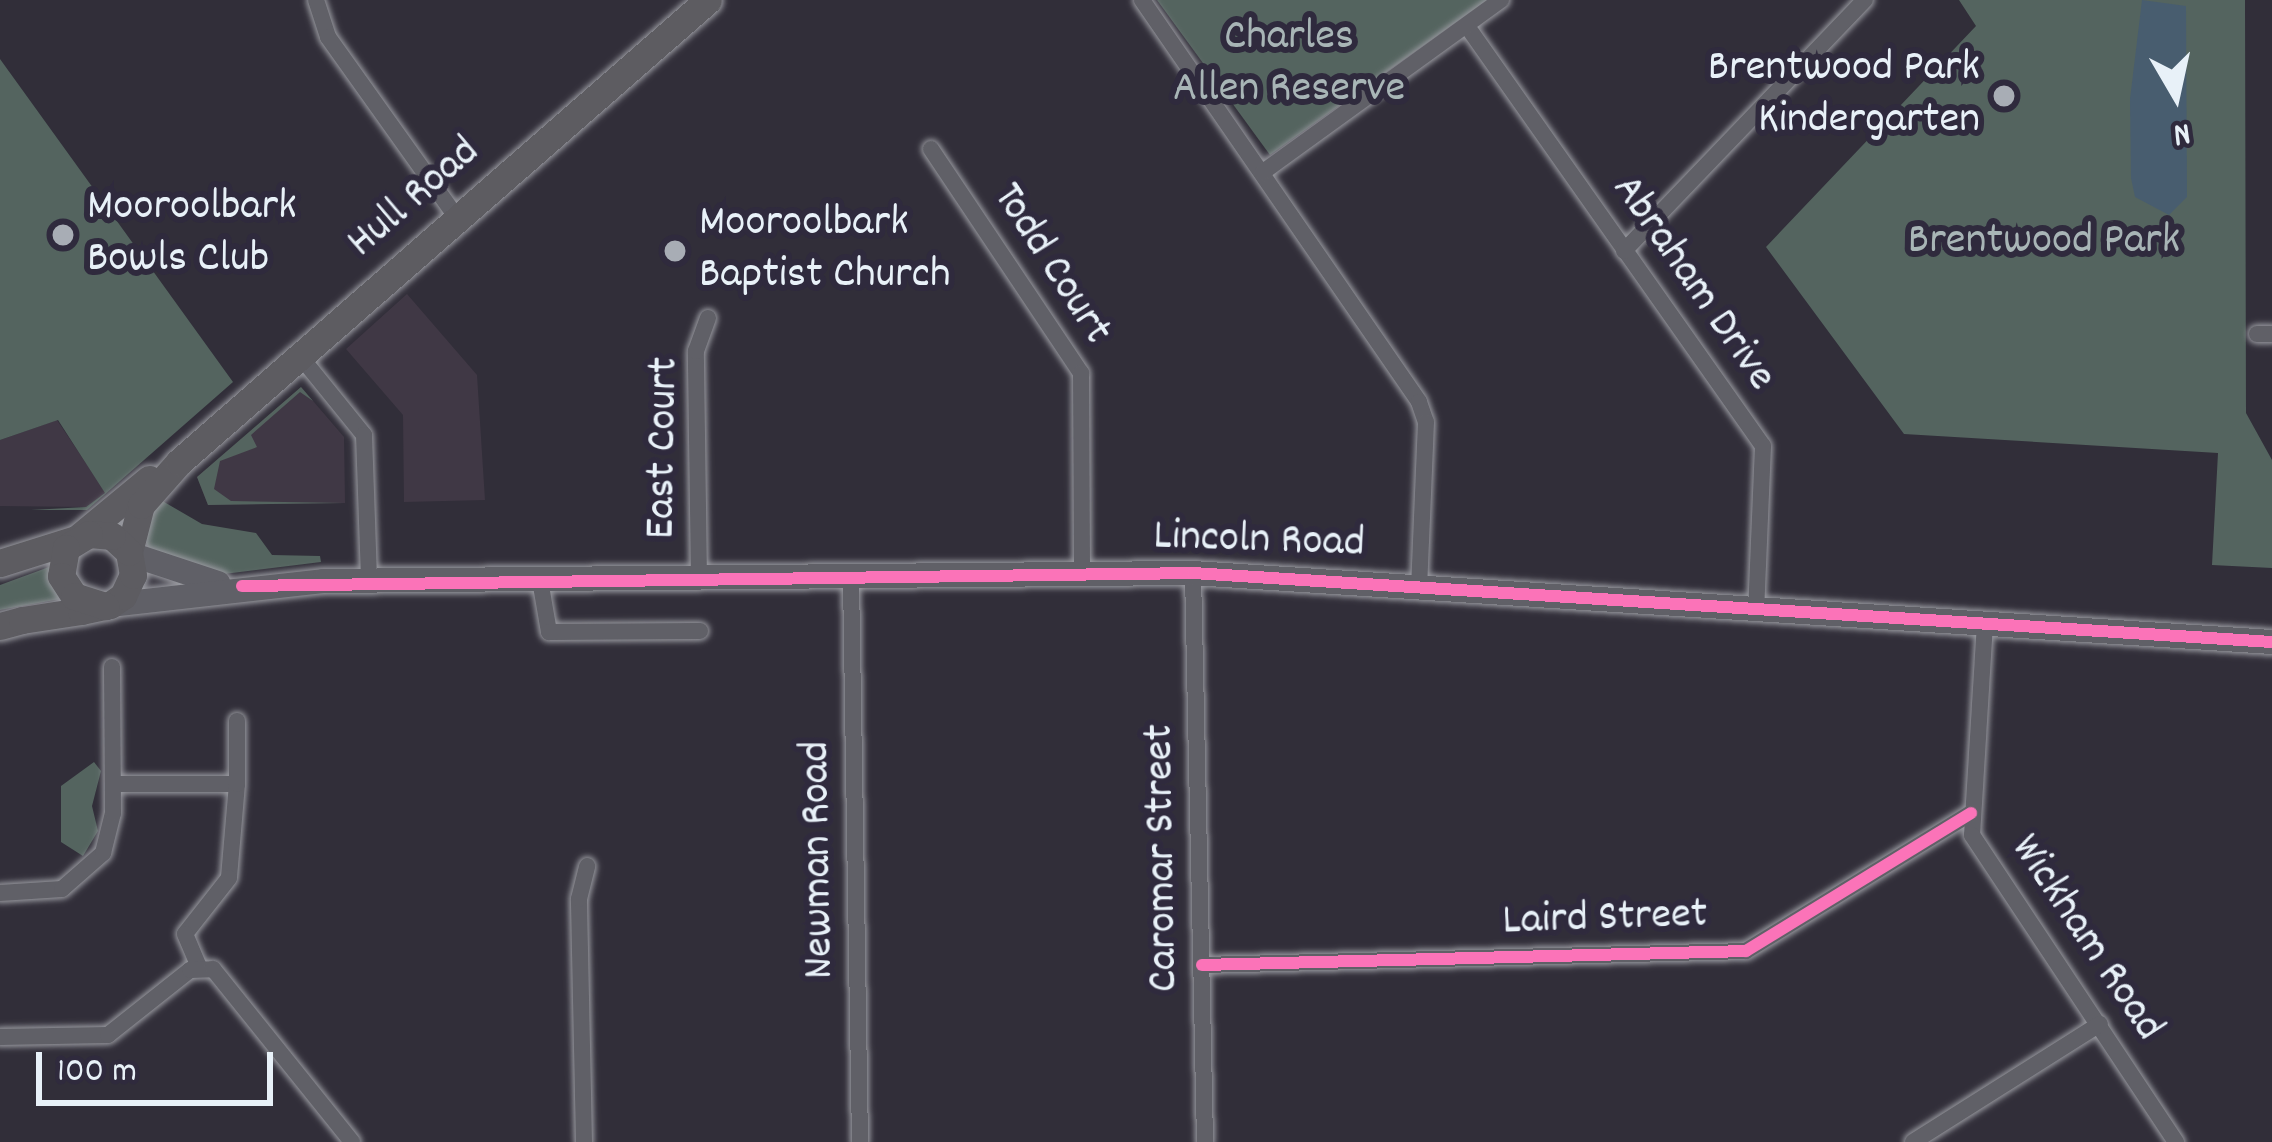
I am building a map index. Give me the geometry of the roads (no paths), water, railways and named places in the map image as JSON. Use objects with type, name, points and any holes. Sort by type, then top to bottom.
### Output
[{"type":"main road","name":"Hull Road","points":[[0,563],[77,538],[179,462],[694,5]]},
{"type":"main road","name":"Hull Road","points":[[129,553],[141,505],[179,462]]},
{"type":"main road","points":[[0,626],[107,606],[131,584],[129,553],[108,534],[77,538],[62,556],[62,581],[77,598],[107,606]]},
{"type":"main road","name":"Lincoln Road","points":[[129,553],[187,578],[242,586]]},
{"type":"main road","name":"Lincoln Road","points":[[107,606],[242,586],[369,580],[1193,573],[2272,642]]},
{"type":"street","points":[[316,0],[328,37],[457,218]]},
{"type":"street","points":[[1142,0],[1420,402],[1426,422],[1419,586]]},
{"type":"street","points":[[1263,172],[1469,29],[1501,0]]},
{"type":"street","points":[[1624,250],[1864,0]]},
{"type":"street","name":"Abraham Drive","points":[[1469,29],[1763,446],[1756,610]]},
{"type":"street","name":"Todd Court","points":[[931,149],[1081,373],[1082,573]]},
{"type":"street","name":"East Court","points":[[699,579],[696,351],[708,318]]},
{"type":"street","points":[[300,356],[364,435],[369,580]]},
{"type":"street","name":"Caromar Street","points":[[1193,573],[1205,1142]]},
{"type":"street","name":"Newman Road","points":[[851,577],[860,1142]]},
{"type":"street","points":[[539,580],[549,632],[700,631]]},
{"type":"street","name":"Wickham Road","points":[[1985,622],[1972,836],[2176,1142]]},
{"type":"street","points":[[0,893],[47,893],[76,883],[109,839],[112,667]]},
{"type":"street","points":[[199,967],[185,934],[229,878],[237,721]]},
{"type":"street","points":[[113,784],[237,784]]},
{"type":"street","name":"Laird Street","points":[[1202,965],[1746,951],[1971,813]]},
{"type":"street","points":[[584,1142],[579,899],[587,866]]},
{"type":"street","points":[[0,1037],[108,1035],[199,967]]},
{"type":"street","points":[[199,967],[219,973],[352,1142]]},
{"type":"street","points":[[1913,1142],[2100,1024]]},
{"type":"water","points":[[2142,0],[2186,6],[2187,197],[2169,215],[2135,197],[2131,178],[2130,99]]},
{"type":"place","name":"Brentwood Park Kindergarten","points":[[2004,96]]},
{"type":"place","name":"Mooroolbark Bowls Club","points":[[63,235]]},
{"type":"place","name":"Mooroolbark Baptist Church","points":[[675,251]]},
{"type":"park label","name":"Charles Allen Reserve","points":[[1289,65]]},
{"type":"park label","name":"Brentwood Park","points":[[2044,243]]}]
